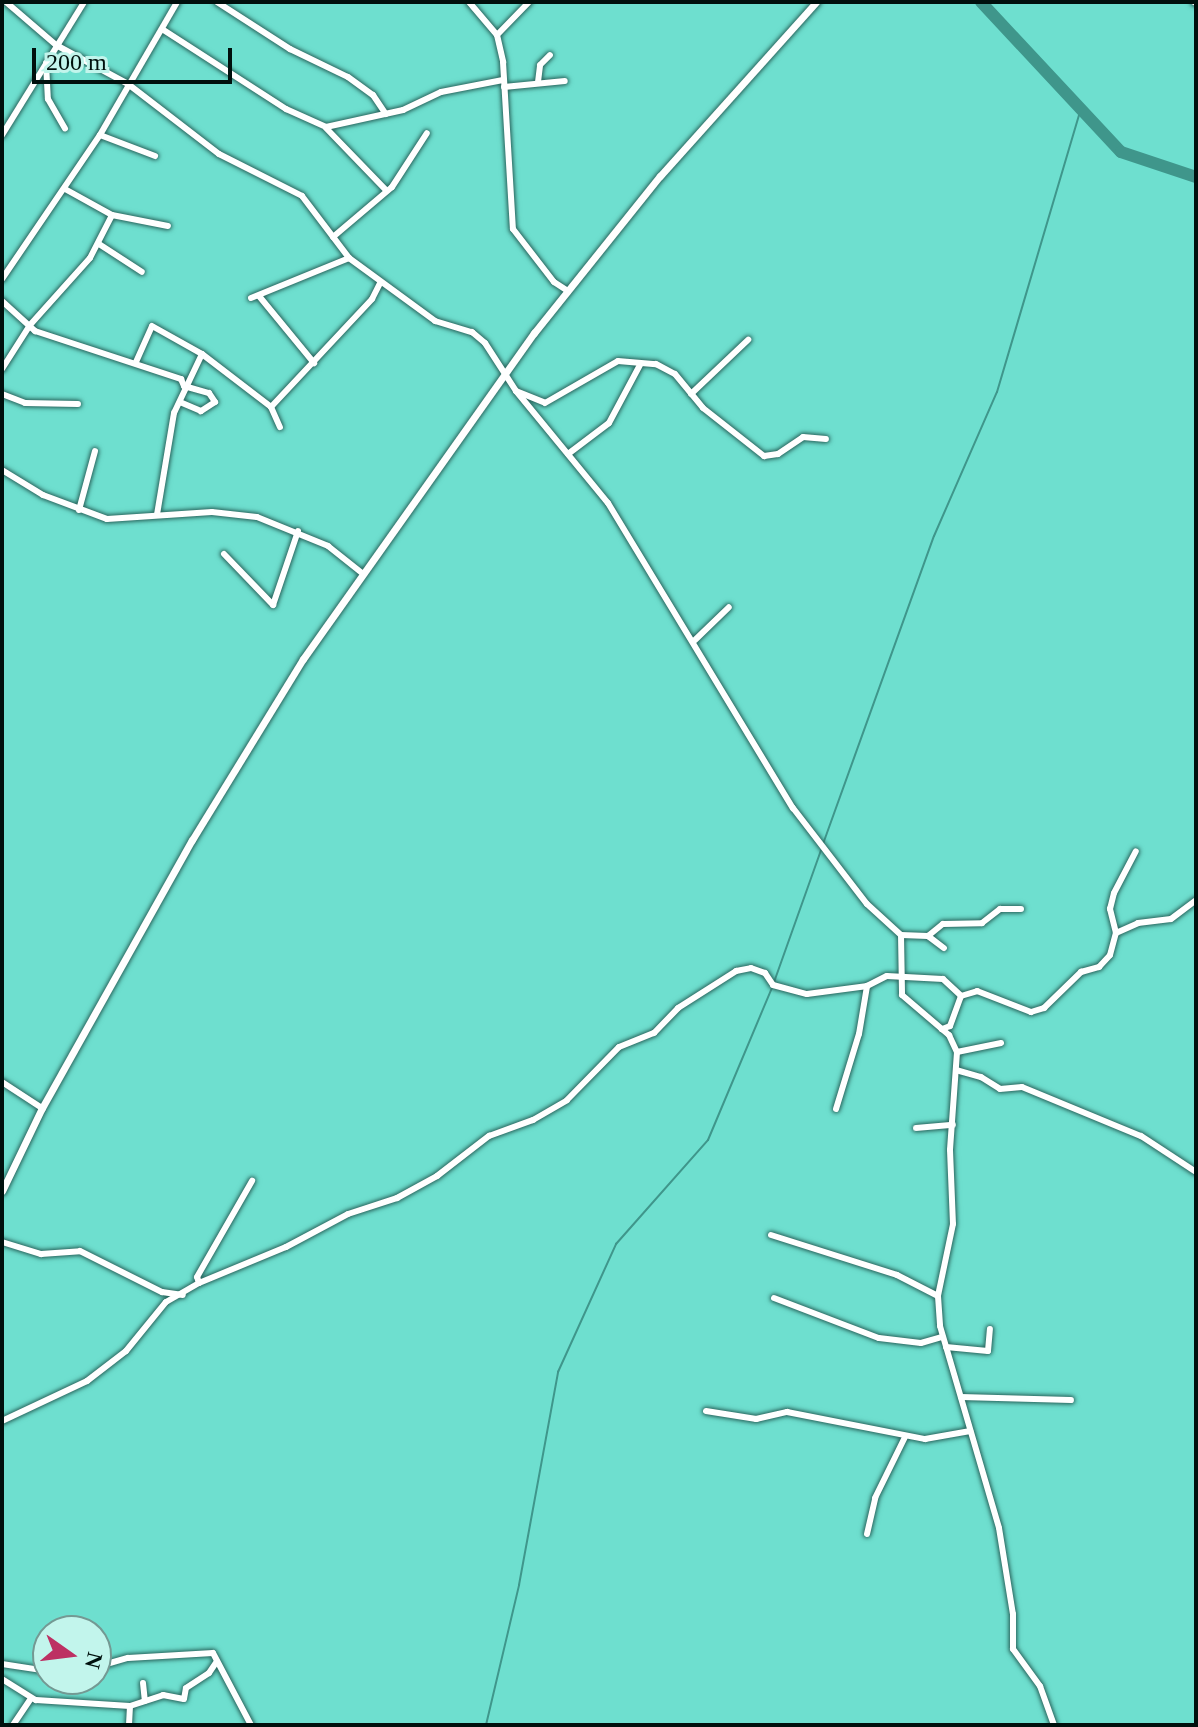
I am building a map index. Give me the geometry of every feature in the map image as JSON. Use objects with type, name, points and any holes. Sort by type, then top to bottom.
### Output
[{"type":"street","points":[[6,2],[56,45],[128,84],[219,154],[302,196],[349,258],[380,283],[435,321],[472,332],[608,503],[695,640],[793,808],[867,904],[901,935],[928,936],[944,948]]},
{"type":"street","points":[[2,135],[84,2]]},
{"type":"street","points":[[2,279],[100,135],[177,2]]},
{"type":"street","points":[[217,2],[290,49],[348,77],[373,95],[386,114]]},
{"type":"street","points":[[469,2],[497,35],[504,84],[513,229],[554,282],[568,291]]},
{"type":"street","points":[[497,35],[529,2]]},
{"type":"street","points":[[2,1191],[42,1108],[268,713],[362,573],[568,291],[660,176],[816,2]]},
{"type":"street","points":[[162,29],[286,109],[326,127],[385,189]]},
{"type":"street","points":[[538,82],[540,65],[550,55]]},
{"type":"street","points":[[46,63],[48,99],[65,128]]},
{"type":"street","points":[[326,127],[386,114],[441,92],[504,84],[565,81]]},
{"type":"street","points":[[333,237],[410,165],[427,133]]},
{"type":"street","points":[[100,135],[155,156]]},
{"type":"street","points":[[65,189],[112,215],[168,226]]},
{"type":"street","points":[[2,369],[30,325],[69,285],[99,244],[112,215]]},
{"type":"street","points":[[99,244],[142,272]]},
{"type":"street","points":[[314,363],[255,297],[349,258]]},
{"type":"street","points":[[271,407],[314,363],[380,283]]},
{"type":"street","points":[[2,301],[49,337],[136,362],[159,375],[181,379],[188,392],[180,402],[168,436],[157,515]]},
{"type":"street","points":[[136,362],[152,326],[202,354],[271,407],[280,427]]},
{"type":"street","points":[[691,394],[748,340]]},
{"type":"street","points":[[184,386],[202,354]]},
{"type":"street","points":[[516,391],[545,403],[618,361],[666,367],[691,394],[764,456],[778,454],[803,437],[826,439]]},
{"type":"street","points":[[568,454],[609,423],[640,365]]},
{"type":"street","points":[[180,402],[201,411],[215,402],[209,393],[184,386]]},
{"type":"street","points":[[2,394],[25,403],[78,404]]},
{"type":"street","points":[[79,510],[95,451]]},
{"type":"street","points":[[2,470],[79,510],[107,519],[235,512],[298,531],[362,573]]},
{"type":"street","points":[[224,554],[273,605],[298,531]]},
{"type":"street","points":[[695,640],[729,607]]},
{"type":"street","points":[[961,996],[977,991],[1023,1011],[1044,1008],[1081,972],[1104,963],[1116,933],[1110,909],[1114,893],[1136,851]]},
{"type":"street","points":[[1116,933],[1138,923],[1171,919],[1196,900]]},
{"type":"street","points":[[928,936],[943,924],[982,923],[1000,909],[1021,909]]},
{"type":"street","points":[[901,935],[902,995],[942,1029],[957,1052],[953,1224],[938,1296],[942,1337],[1008,1571],[1013,1649],[1040,1686],[1054,1725]]},
{"type":"street","points":[[2,1421],[87,1381],[126,1351],[166,1302],[183,1295],[199,1283],[428,1181],[489,1136],[533,1120],[567,1100],[619,1047],[654,1033],[678,1008],[736,971],[751,968],[765,973],[773,985],[807,994],[867,986],[900,975],[943,979],[961,996]]},
{"type":"street","points":[[836,1109],[859,1034],[867,986]]},
{"type":"street","points":[[942,1029],[950,1026],[961,996]]},
{"type":"street","points":[[957,1052],[1001,1043]]},
{"type":"street","points":[[956,1070],[981,1077],[1000,1089],[1022,1087],[1141,1136],[1196,1172]]},
{"type":"street","points":[[2,1082],[42,1108]]},
{"type":"street","points":[[916,1128],[953,1125]]},
{"type":"street","points":[[199,1283],[197,1277],[252,1181]]},
{"type":"street","points":[[771,1235],[897,1275],[938,1296]]},
{"type":"street","points":[[2,1242],[41,1254],[80,1251],[162,1292],[183,1295]]},
{"type":"street","points":[[774,1298],[879,1338],[921,1343],[942,1337]]},
{"type":"street","points":[[946,1347],[988,1351],[990,1329]]},
{"type":"street","points":[[961,1397],[1071,1400]]},
{"type":"street","points":[[706,1411],[756,1419],[787,1412],[905,1437],[970,1431]]},
{"type":"street","points":[[867,1534],[875,1498],[905,1437]]},
{"type":"street","points":[[112,1662],[128,1658],[201,1651],[213,1653],[251,1725]]},
{"type":"street","points":[[2,1679],[31,1698],[130,1706],[163,1695],[184,1699],[186,1688],[209,1673],[217,1661]]},
{"type":"street","points":[[2,1664],[32,1669]]},
{"type":"street","points":[[143,1683],[145,1701]]},
{"type":"street","points":[[13,1725],[31,1698]]},
{"type":"street","points":[[129,1725],[130,1706]]},
{"type":"waterway","points":[[981,2],[1121,152],[1196,177]]},
{"type":"waterway","points":[[823,844],[934,536],[997,392],[1082,105]]},
{"type":"waterway","points":[[486,1725],[519,1585],[558,1372],[616,1244],[708,1140],[773,985],[821,850]]}]
